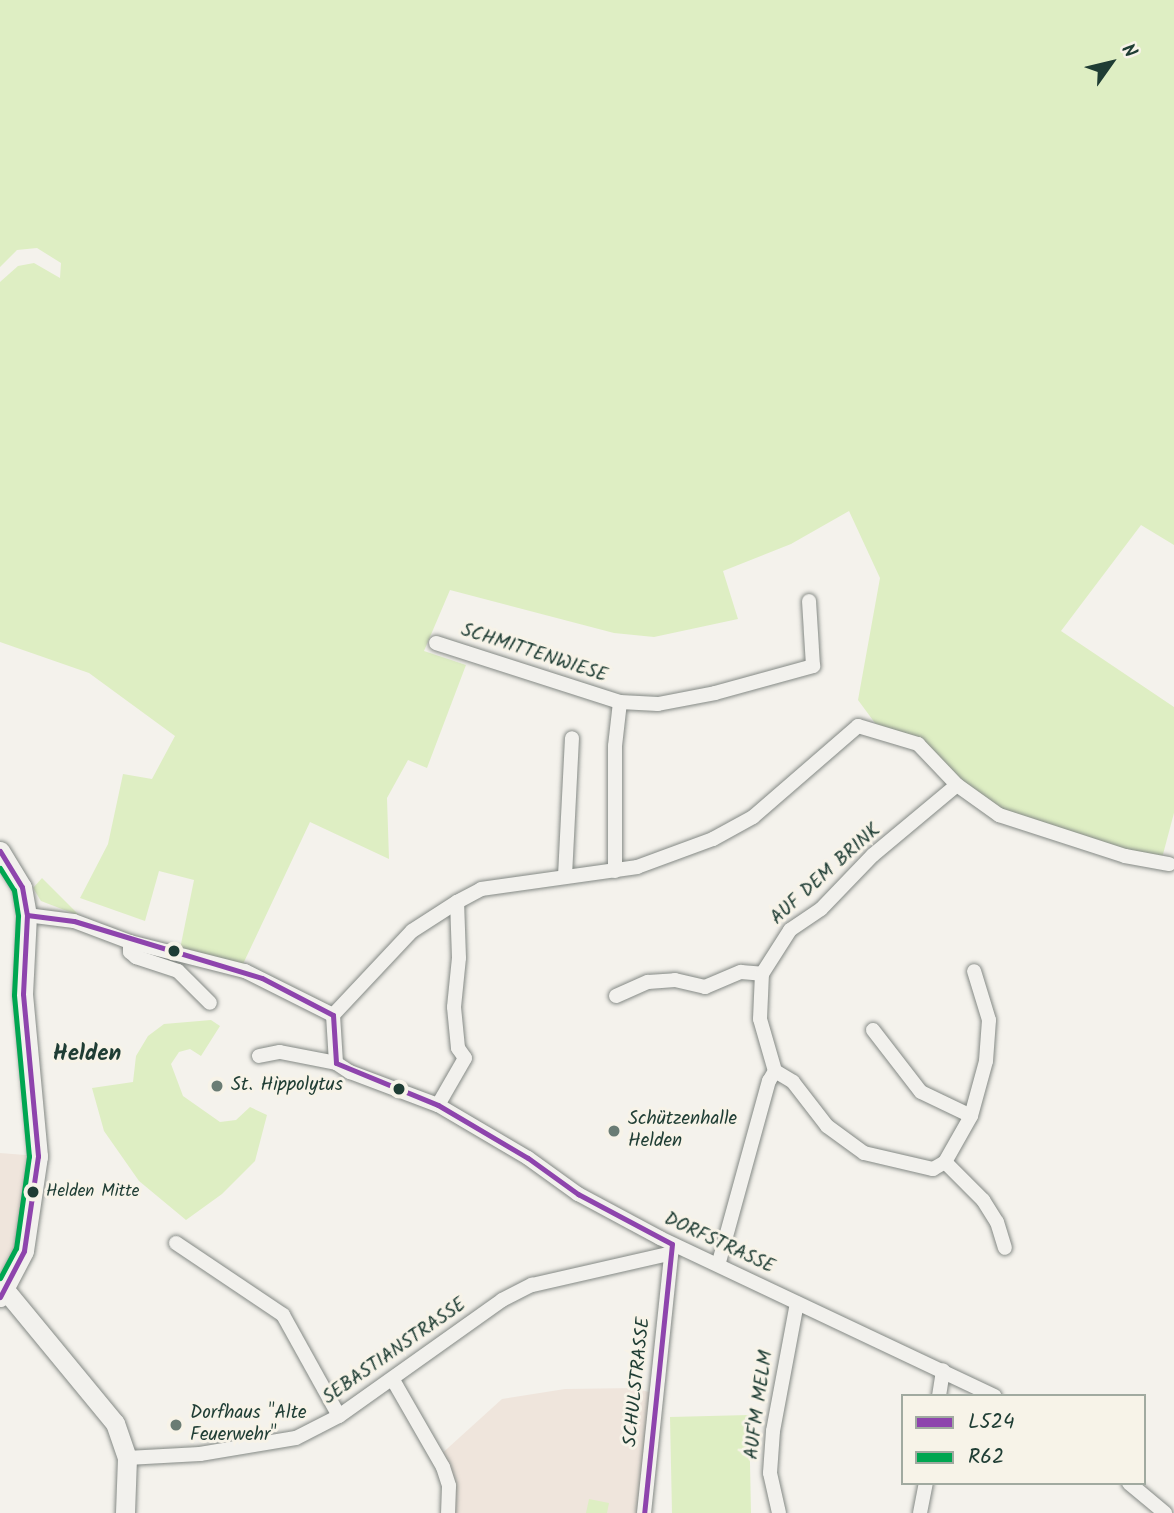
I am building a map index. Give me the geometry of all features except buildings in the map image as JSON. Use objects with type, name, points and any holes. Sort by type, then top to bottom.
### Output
[{"type":"main road","points":[[0,851],[22,887],[27,915],[23,994],[38,1156],[24,1251],[3,1294],[100,1399],[115,1423],[127,1458],[125,1513]]},
{"type":"street","name":"SCHMITTENWIESE","points":[[436,643],[620,702],[686,699],[813,666],[809,601]]},
{"type":"street","name":"SCHMITTENWIESE","points":[[615,871],[615,746],[620,702]]},
{"type":"street","points":[[336,1063],[333,1015],[412,932],[457,902],[481,890],[615,871],[713,839],[753,817],[858,726],[918,744],[981,806],[1034,829],[1125,856],[1169,864]]},
{"type":"street","points":[[565,876],[572,738]]},
{"type":"street","name":"AUF DEM BRINK","points":[[775,1071],[760,1019],[762,974],[790,930],[821,909],[873,855],[957,785]]},
{"type":"street","points":[[438,1105],[465,1058],[458,1048],[454,1007],[459,958],[457,902]]},
{"type":"street","points":[[27,915],[74,921],[130,942],[245,971],[333,1015]]},
{"type":"street","points":[[130,942],[130,951],[136,957],[178,971],[210,1003]]},
{"type":"street","points":[[719,1262],[769,1081],[775,1071],[793,1082],[827,1126],[864,1153],[904,1166],[933,1169],[945,1162],[971,1116],[986,1061],[989,1020],[974,971]]},
{"type":"street","points":[[617,996],[648,982],[675,980],[705,987],[741,972],[762,974]]},
{"type":"street","points":[[873,1030],[921,1092],[971,1116]]},
{"type":"street","name":"DORFSTRASSE","points":[[259,1056],[280,1052],[336,1063],[438,1105],[528,1158],[578,1194],[671,1249],[719,1262],[797,1303],[991,1394]]},
{"type":"street","points":[[945,1162],[983,1200],[997,1222],[1004,1248]]},
{"type":"street","points":[[176,1243],[283,1315],[339,1416]]},
{"type":"street","name":"SEBASTIANSTRASSE","points":[[127,1458],[267,1446],[296,1438],[339,1416],[393,1380],[502,1300],[532,1285],[671,1249]]},
{"type":"street","name":"SCHULSTRASSE","points":[[644,1513],[671,1249]]},
{"type":"street","name":"AUF'M MELM","points":[[779,1513],[770,1473],[773,1431],[797,1303]]},
{"type":"street","points":[[939,1394],[943,1370]]},
{"type":"street","points":[[393,1380],[443,1466],[449,1486],[449,1513]]},
{"type":"street","points":[[920,1513],[926,1485]]},
{"type":"street","points":[[1131,1485],[1165,1513]]},
{"type":"shaded area","points":[[0,1153],[38,1156],[35,1180],[0,1297]]},
{"type":"shaded area","points":[[634,1388],[656,1394],[644,1513],[448,1513],[438,1457],[502,1399],[565,1389]]},
{"type":"green space","points":[[0,0],[1174,0],[1174,545],[1141,525],[1061,631],[1174,707],[1174,813],[1162,858],[1125,853],[988,804],[956,775],[875,723],[858,700],[880,578],[849,511],[791,544],[723,571],[738,619],[654,637],[614,633],[450,590],[424,651],[466,665],[427,768],[408,760],[387,798],[389,859],[310,822],[243,964],[180,949],[194,880],[159,871],[145,921],[80,898],[108,844],[123,774],[152,779],[175,736],[89,673],[0,642],[0,282],[18,266],[34,263],[60,278],[61,263],[37,248],[17,250],[0,267]]},
{"type":"green space","points":[[42,878],[80,916],[41,901],[33,888]]},
{"type":"green space","points":[[211,1020],[220,1026],[201,1056],[190,1049],[179,1052],[171,1064],[183,1096],[220,1122],[236,1120],[250,1107],[267,1115],[255,1161],[222,1194],[186,1220],[139,1181],[104,1131],[92,1088],[133,1082],[136,1056],[148,1036],[164,1024]]},
{"type":"green space","points":[[749,1415],[751,1513],[672,1513],[670,1417]]},
{"type":"green space","points":[[589,1499],[609,1503],[607,1513],[586,1513]]},
{"type":"transit line","name":"L524","points":[[0,851],[22,887],[27,915],[23,994],[38,1156],[24,1251],[0,1297]]},
{"type":"transit line","name":"R62","points":[[0,868],[14,890],[18,916],[14,995],[29,1156],[16,1248],[0,1278]]},
{"type":"transit line","name":"L524","points":[[27,915],[74,921],[262,978],[333,1015],[336,1063],[438,1105],[528,1158],[578,1194],[672,1244],[644,1513]]},
{"type":"place","name":"St. Hippolytus","points":[[217,1086]]},
{"type":"place","name":"Schützenhalle Helden","points":[[614,1131]]},
{"type":"place","name":"Helden Mitte","points":[[33,1192]]},
{"type":"place","name":"Dorfhaus \"Alte Feuerwehr\"","points":[[176,1425]]},
{"type":"district","name":"Helden","points":[[87,1054]]}]
